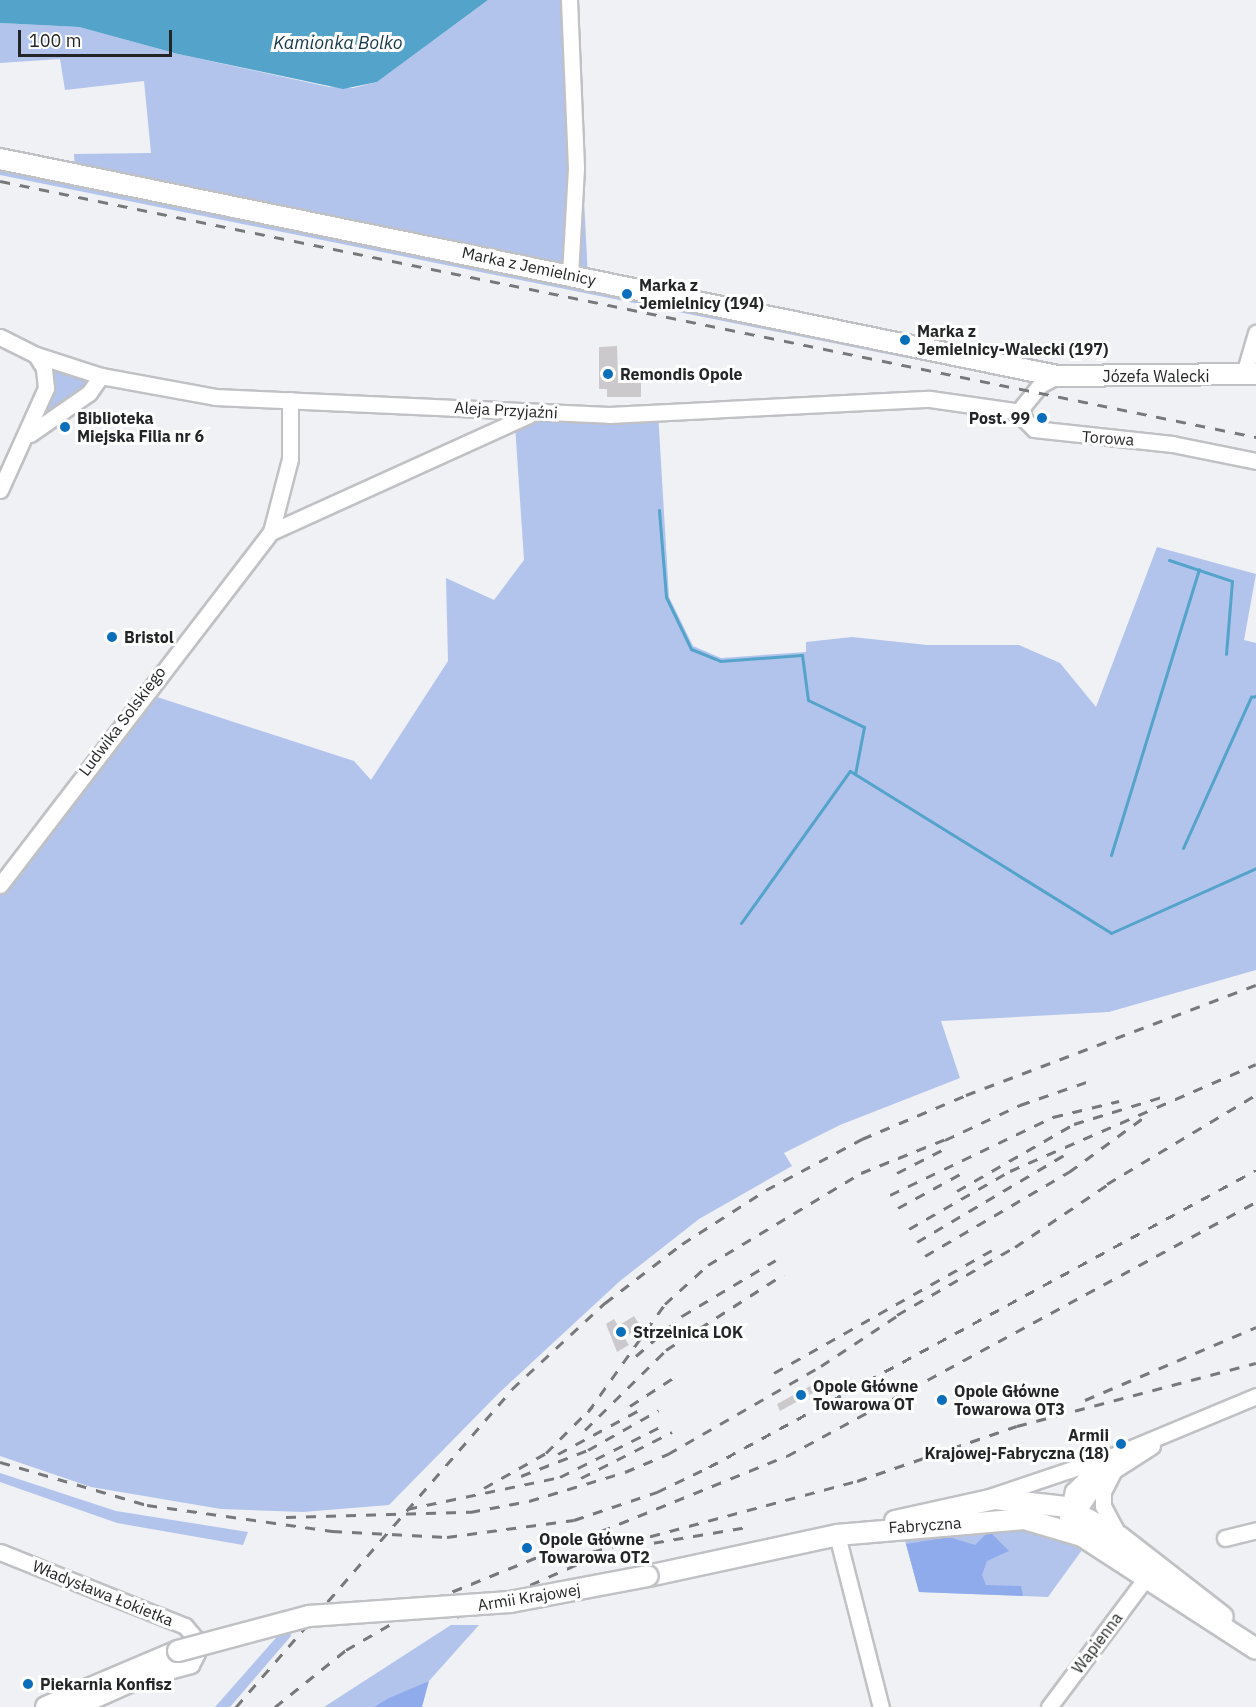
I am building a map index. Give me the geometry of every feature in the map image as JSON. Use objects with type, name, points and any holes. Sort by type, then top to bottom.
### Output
[{"type":"main road","name":"Marka z Jemielnicy","points":[[0,159],[570,274],[1057,376]]},
{"type":"main road","name":"Józefa Walecki","points":[[1057,376],[1250,374]]},
{"type":"main road","name":"Fabryczna","points":[[879,1528],[904,1518],[979,1501],[1026,1499],[1072,1509],[1120,1537],[1220,1614],[1239,1636]]},
{"type":"main road","name":"Fabryczna","points":[[879,1528],[1010,1518],[1065,1528],[1239,1636],[1256,1649]]},
{"type":"main road","name":"Armii Krajowej","points":[[46,1707],[178,1651],[309,1616],[510,1602],[879,1528]]},
{"type":"street","points":[[568,0],[576,168],[570,274]]},
{"type":"street","points":[[1250,374],[1256,333]]},
{"type":"street","name":"Aleja Przyjaźni","points":[[0,337],[36,355],[101,376],[215,396],[609,415],[897,399],[1021,412]]},
{"type":"street","points":[[0,490],[29,434],[46,388],[44,368],[36,355]]},
{"type":"street","points":[[29,434],[89,393],[101,376]]},
{"type":"street","points":[[1021,412],[1040,385],[1057,376]]},
{"type":"street","name":"Ludwika Solskiego","points":[[0,885],[271,532],[290,459],[290,400]]},
{"type":"street","name":"Ludwika Solskiego","points":[[271,532],[515,418],[547,412]]},
{"type":"street","name":"Torowa","points":[[1021,412],[1026,423],[1045,432],[1172,444],[1256,461]]},
{"type":"street","points":[[979,1501],[1109,1465],[1172,1433],[1256,1396]]},
{"type":"street","points":[[1065,1528],[1072,1509],[1109,1465]]},
{"type":"street","points":[[1109,1465],[1102,1506],[1120,1537]]},
{"type":"street","points":[[1225,1538],[1256,1530]]},
{"type":"street","points":[[837,1535],[881,1707]]},
{"type":"street","name":"Władysława Łokietka","points":[[0,1552],[185,1626],[195,1638],[197,1653],[192,1665],[143,1678],[78,1707]]},
{"type":"street","name":"Wapienna","points":[[1048,1707],[1145,1579]]},
{"type":"shaded area","points":[[488,0],[574,0],[588,278],[909,343],[907,358],[0,175],[0,159],[75,172],[74,154],[151,153],[144,81],[65,90],[60,59],[0,63],[0,23],[79,27],[178,54],[329,87],[353,88],[377,82]]},
{"type":"shaded area","points":[[41,363],[101,376],[29,434],[39,412]]},
{"type":"shaded area","points":[[514,410],[658,412],[669,597],[693,646],[721,658],[806,652],[806,642],[852,637],[927,645],[1019,645],[1060,663],[1096,707],[1157,547],[1256,574],[1244,640],[1256,643],[1256,970],[1109,1012],[941,1021],[960,1078],[840,1125],[784,1153],[792,1166],[699,1219],[620,1281],[500,1392],[389,1505],[303,1512],[221,1509],[91,1487],[0,1456],[0,885],[154,696],[354,761],[371,780],[448,661],[446,578],[494,600],[524,560]]},
{"type":"shaded area","points":[[0,1473],[116,1511],[248,1532],[243,1545],[117,1523],[0,1482]]},
{"type":"shaded area","points":[[1012,1525],[1085,1546],[1048,1597],[919,1592],[904,1537]]},
{"type":"shaded area","points":[[989,1531],[1009,1551],[987,1561],[982,1575],[986,1585],[1021,1586],[1023,1596],[919,1592],[906,1544],[949,1537],[975,1545]]},
{"type":"shaded area","points":[[289,1623],[291,1636],[230,1707],[215,1707]]},
{"type":"shaded area","points":[[451,1625],[479,1625],[429,1681],[374,1707],[324,1707]]},
{"type":"shaded area","points":[[429,1681],[422,1707],[374,1707],[389,1698]]},
{"type":"water","name":"Kamionka Bolko","points":[[0,0],[488,0],[377,82],[343,89],[178,54],[79,27],[0,23]]},
{"type":"building","name":"Remondis Opole","points":[[617,346],[618,378],[641,378],[641,397],[607,397],[607,389],[599,389],[599,347]]},
{"type":"building","name":"Strzelnica LOK","points":[[634,1316],[641,1327],[624,1337],[629,1345],[617,1352],[606,1324],[614,1319],[618,1326]]},
{"type":"building","name":"Opole Główne Towarowa OT","points":[[814,1384],[818,1390],[780,1411],[777,1404]]},
{"type":"waterway","points":[[659,510],[666,597],[691,649],[720,661],[802,655],[808,700],[864,727],[855,774]]},
{"type":"waterway","points":[[1169,560],[1232,581],[1226,654]]},
{"type":"waterway","points":[[1111,855],[1199,569]]},
{"type":"waterway","points":[[1183,848],[1251,697],[1256,696]]},
{"type":"waterway","points":[[741,923],[850,771],[1111,933],[1256,868]]},
{"type":"railway","points":[[0,181],[1256,437]]},
{"type":"railway","points":[[236,1707],[512,1389],[605,1303],[682,1244],[766,1190],[862,1139],[966,1095],[1256,985]]},
{"type":"railway","points":[[909,1229],[1010,1171],[1256,1064]]},
{"type":"railway","points":[[945,1140],[1020,1105],[1092,1080]]},
{"type":"railway","points":[[957,1191],[1074,1124],[1168,1095]]},
{"type":"railway","points":[[1107,1184],[1256,1095]]},
{"type":"railway","points":[[890,1195],[1053,1117],[1119,1101]]},
{"type":"railway","points":[[925,1256],[1069,1172],[1143,1118]]},
{"type":"railway","points":[[588,1412],[665,1304],[708,1265],[861,1173],[951,1137]]},
{"type":"railway","points":[[897,1173],[948,1147]]},
{"type":"railway","points":[[917,1242],[1069,1152]]},
{"type":"railway","points":[[0,1462],[147,1505],[332,1531],[447,1537],[574,1520],[657,1492],[709,1467],[1256,1170]]},
{"type":"railway","points":[[898,1208],[966,1171]]},
{"type":"railway","points":[[897,1315],[1015,1247],[1113,1181]]},
{"type":"railway","points":[[275,1707],[346,1650],[434,1599],[787,1456],[1256,1202]]},
{"type":"railway","points":[[774,1373],[992,1250]]},
{"type":"railway","points":[[636,1356],[682,1316],[776,1260]]},
{"type":"railway","points":[[585,1430],[666,1350],[784,1274]]},
{"type":"railway","points":[[286,1517],[470,1512],[529,1501],[625,1472],[668,1454],[821,1366],[903,1312]]},
{"type":"railway","points":[[1085,1400],[1256,1327]]},
{"type":"railway","points":[[573,1557],[857,1481],[1017,1426],[1256,1363]]},
{"type":"railway","points":[[630,1406],[673,1378]]},
{"type":"railway","points":[[484,1488],[546,1453],[593,1406]]},
{"type":"railway","points":[[558,1454],[645,1407]]},
{"type":"railway","points":[[521,1476],[588,1450],[659,1410]]},
{"type":"railway","points":[[407,1509],[560,1477],[666,1424]]},
{"type":"railway","points":[[581,1478],[672,1432]]},
{"type":"railway","points":[[634,1546],[747,1527]]},
{"type":"railway","points":[[457,1617],[587,1560]]},
{"type":"place","name":"Marka z Jemielnicy (194)","points":[[627,294]]},
{"type":"place","name":"Marka z Jemielnicy-Walecki (197)","points":[[905,340]]},
{"type":"place","name":"Remondis Opole","points":[[608,374]]},
{"type":"place","name":"Post. 99","points":[[1042,418]]},
{"type":"place","name":"Biblioteka Miejska Filia nr 6","points":[[65,427]]},
{"type":"place","name":"Bristol","points":[[112,637]]},
{"type":"place","name":"Strzelnica LOK","points":[[621,1332]]},
{"type":"place","name":"Opole Główne Towarowa OT","points":[[801,1395]]},
{"type":"place","name":"Opole Główne Towarowa OT3","points":[[942,1400]]},
{"type":"place","name":"Armii Krajowej-Fabryczna (18)","points":[[1121,1444]]},
{"type":"place","name":"Opole Główne Towarowa OT2","points":[[527,1548]]},
{"type":"place","name":"Piekarnia Konfisz","points":[[28,1684]]}]
